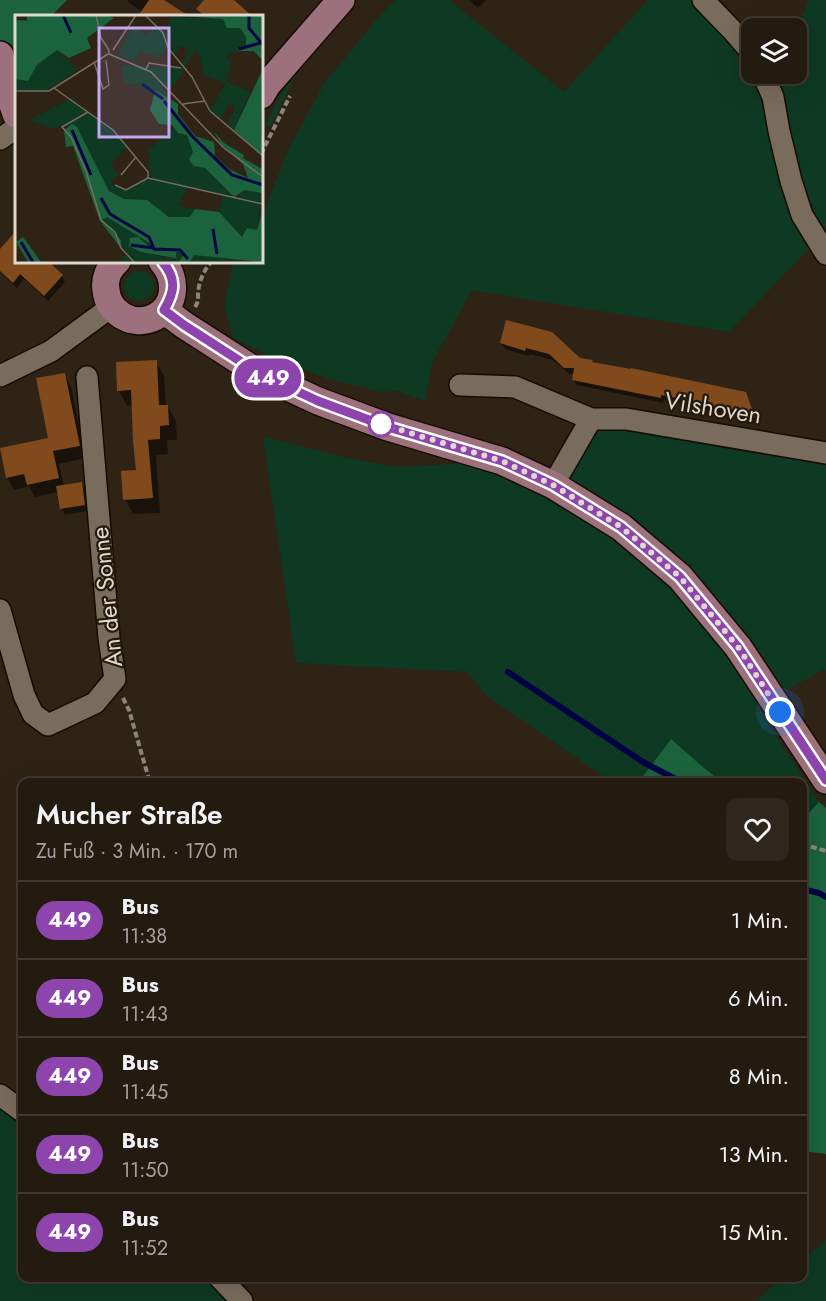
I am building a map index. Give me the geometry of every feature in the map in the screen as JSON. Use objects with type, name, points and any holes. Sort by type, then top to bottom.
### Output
[{"type":"main road","points":[[262,93],[274,76],[340,0]]},
{"type":"main road","points":[[0,55],[15,111]]},
{"type":"main road","points":[[115,262],[108,273],[105,285],[106,296],[111,307],[120,315],[131,320],[143,321],[155,317],[174,318],[260,374],[318,401],[388,427],[502,461],[553,485],[621,527],[680,577],[738,647],[826,780]]},
{"type":"main road","points":[[164,262],[172,279],[174,318]]},
{"type":"street","points":[[704,0],[741,40]]},
{"type":"street","points":[[767,84],[773,97],[791,181],[802,215],[826,254]]},
{"type":"street","points":[[0,139],[15,129]]},
{"type":"street","points":[[0,376],[51,351],[111,307]]},
{"type":"street","name":"An der Sonne","points":[[0,610],[24,695],[33,714],[48,725],[95,703],[115,679],[109,638],[87,377]]},
{"type":"street","name":"Vilshoven","points":[[460,385],[515,387],[591,419],[626,419],[826,453]]},
{"type":"street","points":[[553,485],[591,419]]},
{"type":"street","points":[[0,1095],[18,1108]]},
{"type":"street","points":[[224,1282],[242,1301]]},
{"type":"path","points":[[174,318],[198,302],[201,279],[211,262]]},
{"type":"path","points":[[108,687],[125,700],[148,778]]},
{"type":"path","points":[[807,846],[826,851]]},
{"type":"green space","points":[[0,0],[67,0],[52,15],[15,15],[15,49],[0,53]]},
{"type":"green space","points":[[396,0],[449,0],[564,92],[648,0],[703,0],[741,42],[741,84],[768,84],[773,96],[777,84],[807,84],[807,18],[802,18],[808,0],[826,0],[826,254],[816,241],[729,332],[472,290],[433,361],[425,401],[397,391],[381,392],[329,379],[269,356],[233,338],[224,305],[235,262],[262,262],[262,214],[289,148],[324,84],[379,16]]},
{"type":"green space","points":[[335,21],[339,25],[304,63],[270,127],[265,125],[289,77]]},
{"type":"green space","points":[[139,271],[150,275],[154,286],[150,297],[139,301],[128,297],[124,286],[128,275]]},
{"type":"green space","points":[[591,419],[826,453],[826,669],[756,705],[803,778],[717,778],[671,739],[642,778],[606,778],[487,696],[467,672],[296,663],[263,437],[395,467],[502,461],[552,485]]},
{"type":"green space","points":[[671,739],[717,778],[642,778]]},
{"type":"green space","points":[[807,784],[819,802],[807,816]]},
{"type":"green space","points":[[819,802],[826,808],[826,1154],[807,1152],[807,815]]},
{"type":"green space","points":[[0,1099],[18,1111],[18,1282],[224,1282],[242,1301],[0,1301]]},
{"type":"green space","points":[[826,1240],[826,1301],[755,1301],[777,1282],[807,1282],[807,1257]]},
{"type":"building","points":[[149,0],[164,0],[187,15],[139,15]]},
{"type":"building","points":[[204,0],[234,0],[251,15],[204,15],[196,9]]},
{"type":"building","points":[[15,232],[15,262],[49,262],[63,275],[44,296],[20,274],[13,283],[0,271],[0,249]]},
{"type":"building","points":[[506,320],[552,332],[580,358],[593,360],[592,362],[746,392],[755,417],[661,395],[661,398],[572,380],[574,368],[564,368],[549,354],[526,348],[525,351],[500,343]]},
{"type":"building","points":[[157,360],[159,405],[168,405],[169,425],[160,426],[160,439],[148,440],[153,498],[123,500],[121,471],[136,470],[131,390],[117,391],[116,362]]},
{"type":"building","points":[[65,373],[80,446],[53,451],[59,478],[27,485],[24,474],[6,478],[0,448],[48,438],[36,378]]},
{"type":"building","points":[[82,482],[85,505],[60,509],[56,486]]},
{"type":"waterway","points":[[508,672],[643,762],[673,778]]},
{"type":"waterway","points":[[807,890],[826,897]]},
{"type":"bus line","name":"449","points":[[163,262],[170,271],[172,279],[172,296],[164,310],[260,374],[318,401],[388,427],[502,461],[553,485],[621,527],[680,577],[738,647],[826,780]]},
{"type":"route","points":[[381,424],[502,461],[553,485],[621,527],[680,577],[738,647],[780,712]]}]
